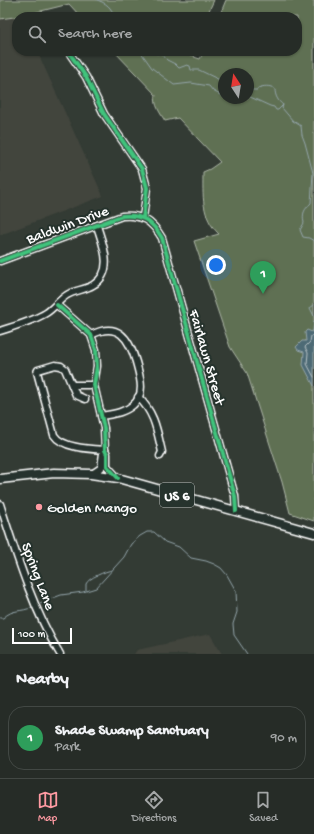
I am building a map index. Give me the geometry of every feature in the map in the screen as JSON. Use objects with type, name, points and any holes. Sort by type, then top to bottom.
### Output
[{"type":"highway","name":"US 6","points":[[0,479],[54,473],[91,474],[118,478],[314,533]]},
{"type":"street","points":[[71,56],[86,77],[104,114],[142,169],[146,188],[143,218]]},
{"type":"street","name":"Baldwin Drive","points":[[0,260],[122,216],[133,215],[143,218]]},
{"type":"street","name":"Fairlawn Street","points":[[143,218],[155,227],[162,238],[235,496],[236,511]]},
{"type":"street","points":[[0,331],[44,314],[57,305],[66,296],[93,285],[102,276],[105,270],[106,258],[97,226]]},
{"type":"street","points":[[57,305],[91,335],[96,350],[97,366],[94,385],[104,428],[107,466],[118,478]]},
{"type":"street","points":[[91,335],[108,330],[118,333],[127,339],[132,348],[141,378],[141,387],[134,404],[126,410],[101,416]]},
{"type":"street","points":[[85,399],[76,395],[65,369],[55,365],[38,370],[37,372],[54,435],[59,441],[86,449],[105,450]]},
{"type":"street","points":[[72,386],[94,385]]},
{"type":"street","points":[[138,397],[148,408],[153,417],[162,452],[160,456]]},
{"type":"street","points":[[91,474],[101,468],[105,450]]},
{"type":"street","name":"Spring Lane","points":[[0,504],[35,602],[50,638],[60,654]]},
{"type":"shaded area","points":[[12,17],[12,56],[39,56],[103,196],[0,235],[0,19]]},
{"type":"shaded area","points":[[210,634],[222,654],[134,654],[137,650]]},
{"type":"green space","points":[[0,0],[214,0],[208,12],[76,12],[69,4],[37,12],[12,12],[12,17],[0,19]]},
{"type":"green space","points":[[226,0],[314,0],[314,521],[290,513],[282,482],[247,373],[230,347],[194,241],[219,234],[209,221],[204,206],[203,172],[220,162],[178,118],[165,121],[156,105],[156,95],[119,56],[194,57],[200,59],[202,56],[302,56],[302,12],[221,12]]},
{"type":"water","points":[[314,321],[314,386],[303,365],[304,352],[298,350],[296,347],[302,341],[306,341],[305,332],[307,330],[312,332]]},
{"type":"waterway","points":[[97,0],[108,6],[112,12]]},
{"type":"waterway","points":[[144,56],[152,68],[174,85],[191,83],[209,86],[218,94]]},
{"type":"waterway","points":[[164,56],[179,68],[187,65],[190,66],[191,70],[199,70],[218,79]]},
{"type":"waterway","points":[[254,90],[266,86],[275,89],[277,98],[283,105],[282,108],[293,121],[301,126],[302,135],[313,173],[311,203],[304,212],[304,223],[300,230],[303,237],[314,241]]},
{"type":"waterway","points":[[254,99],[274,107],[276,110],[283,105]]},
{"type":"waterway","points":[[314,305],[310,308],[314,316]]},
{"type":"waterway","points":[[40,603],[61,595],[83,592],[96,588],[124,557],[131,544],[147,532],[154,532],[165,542],[179,547],[191,558],[214,564],[221,568],[227,575],[236,591],[237,612],[233,624],[234,635],[247,654]]},
{"type":"waterway","points":[[86,590],[86,584],[90,579],[112,570]]},
{"type":"waterway","points":[[0,618],[3,618],[10,613],[33,607]]},
{"type":"cycle path","points":[[71,56],[86,77],[104,114],[142,169],[147,188],[143,218]]},
{"type":"cycle path","points":[[0,261],[122,216],[135,216],[141,218],[146,220],[154,227],[162,238],[235,496],[236,511]]},
{"type":"cycle path","points":[[57,305],[91,335],[96,350],[97,366],[94,385],[104,428],[107,466],[118,478]]},
{"type":"place","name":"Shade Swamp Sanctuary","points":[[263,294]]},
{"type":"place","name":"Golden Mango","points":[[39,507]]}]
